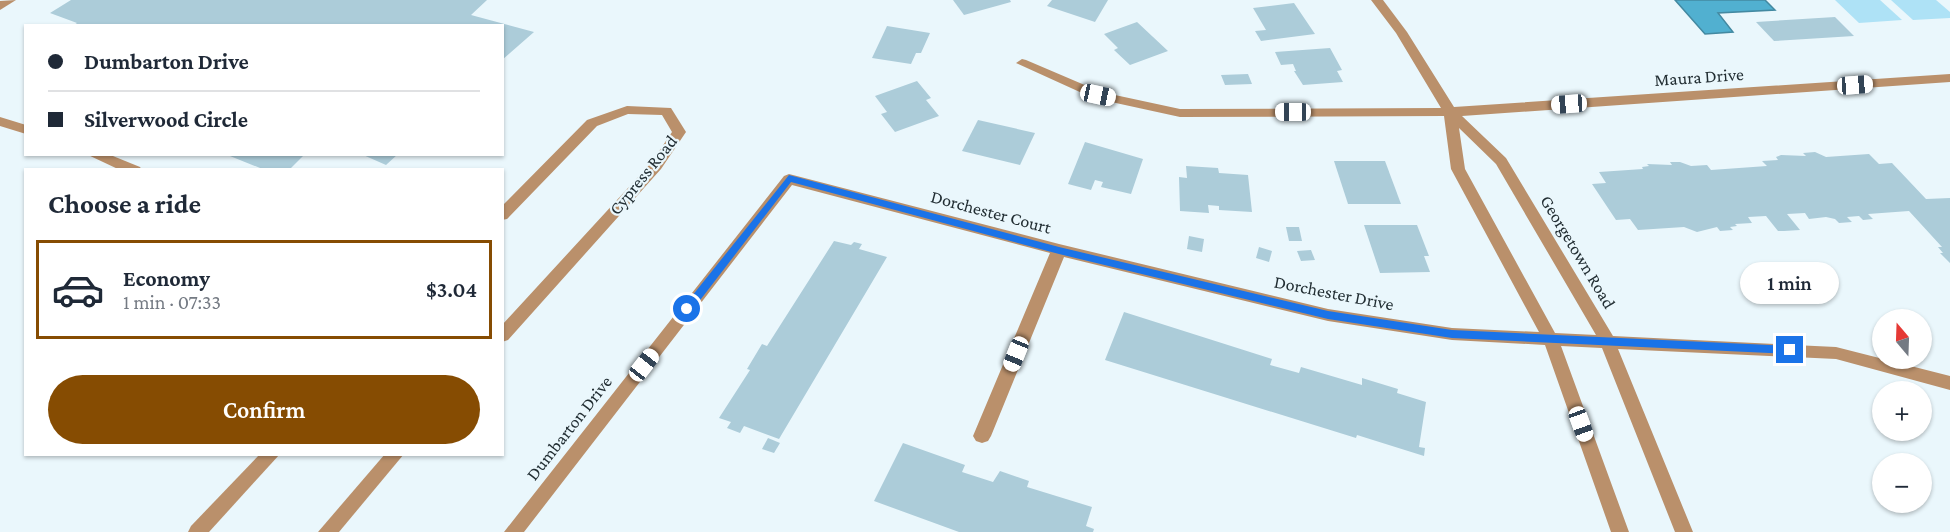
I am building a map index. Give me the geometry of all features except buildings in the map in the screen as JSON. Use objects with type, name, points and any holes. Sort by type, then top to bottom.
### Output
[{"type":"street","points":[[0,6],[10,0]]},
{"type":"street","name":"Georgetown Road","points":[[1377,0],[1401,32],[1450,112],[1502,161],[1607,340],[1684,532]]},
{"type":"street","name":"Maura Drive","points":[[1022,63],[1098,95],[1180,113],[1450,112],[1950,78]]},
{"type":"street","name":"Cypress Road","points":[[504,213],[592,123],[627,110],[666,111],[680,132],[656,166],[504,334]]},
{"type":"street","name":"Georgetown Road","points":[[1450,112],[1458,169],[1550,338],[1620,532]]},
{"type":"street","points":[[0,121],[24,129]]},
{"type":"street","points":[[98,156],[130,168]]},
{"type":"street","name":"Dorchester Court","points":[[789,179],[1059,250],[982,436]]},
{"type":"street","name":"Dumbarton Drive","points":[[513,532],[789,179]]},
{"type":"street","name":"Dorchester Drive","points":[[1059,250],[1328,315],[1452,334],[1836,352],[1950,383]]},
{"type":"street","points":[[197,532],[270,456]]},
{"type":"street","points":[[327,532],[394,456]]},
{"type":"shaded area","points":[[1675,0],[1765,0],[1775,10],[1718,13],[1733,32],[1705,34]]},
{"type":"shaded area","points":[[1835,0],[1880,0],[1902,20],[1859,23]]},
{"type":"shaded area","points":[[1891,0],[1936,0],[1950,12],[1950,18],[1913,20]]},
{"type":"route","points":[[687,309],[789,179],[1059,250],[1328,315],[1452,334],[1790,350]]}]
